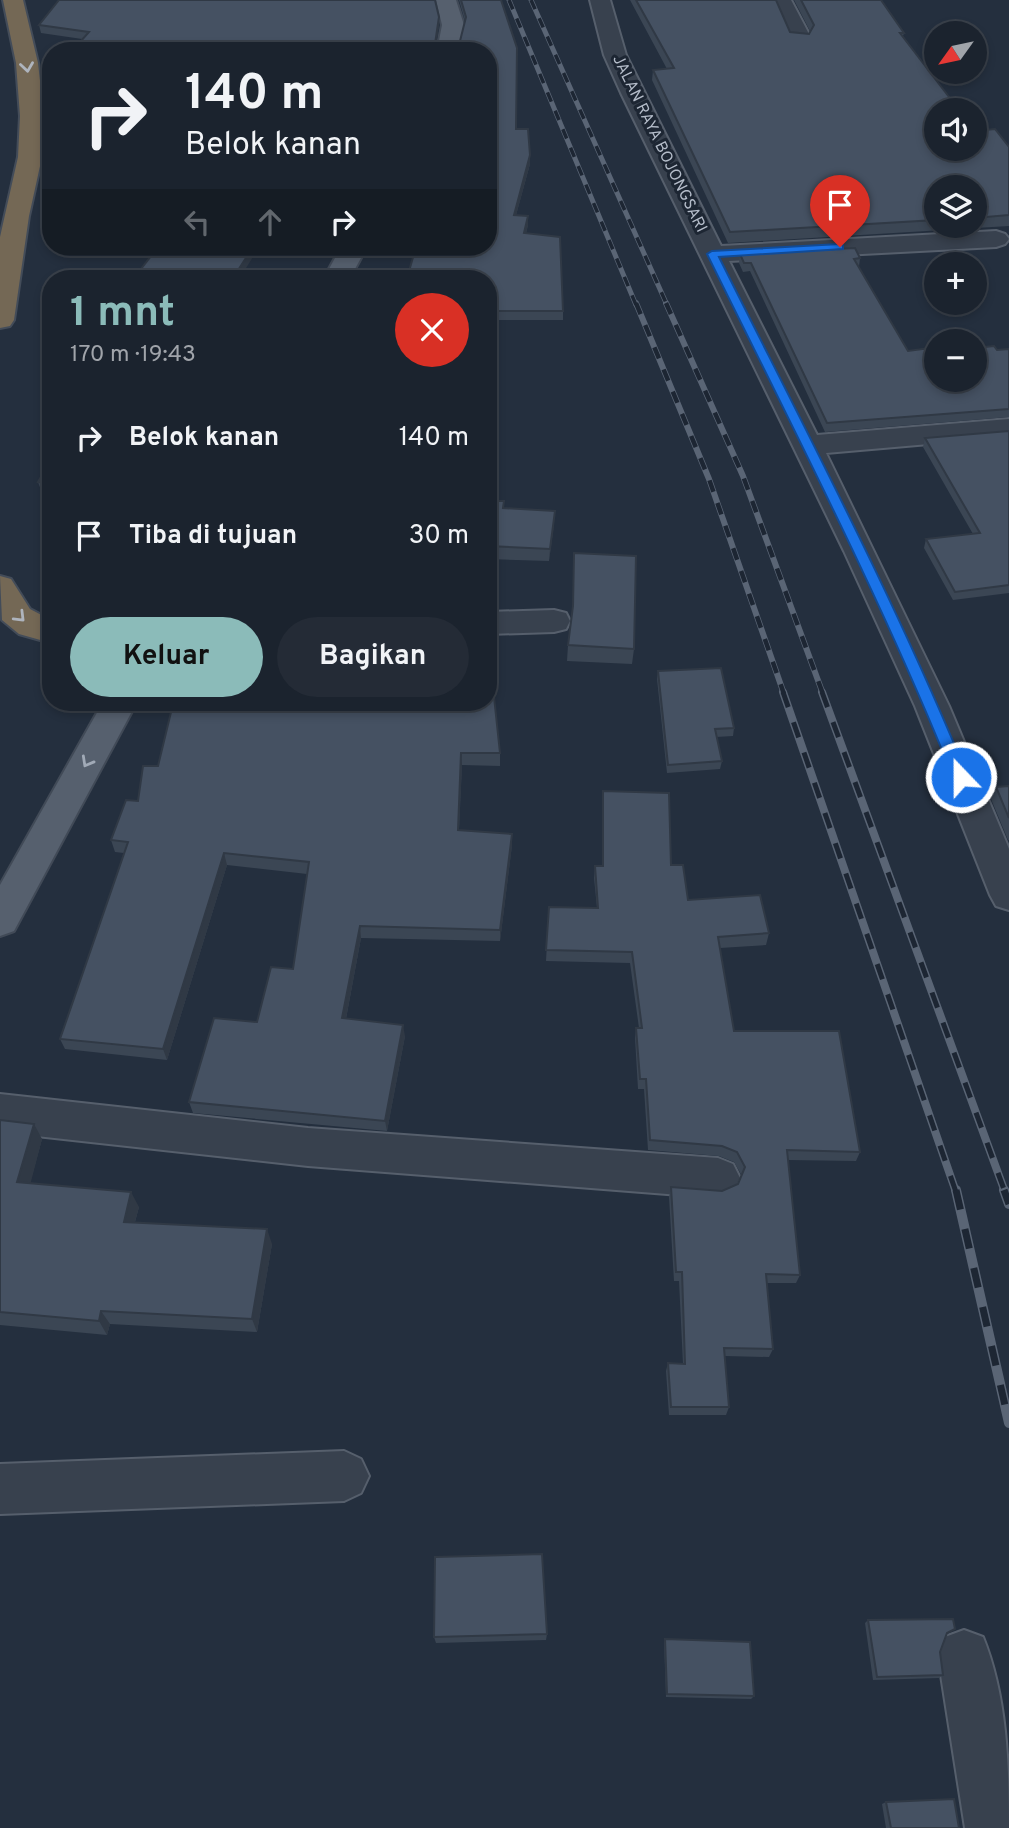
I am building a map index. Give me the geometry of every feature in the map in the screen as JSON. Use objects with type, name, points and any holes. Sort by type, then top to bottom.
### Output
[{"type":"highway","points":[[0,320],[16,216],[30,157],[33,116],[27,63],[13,0]]},
{"type":"highway","points":[[0,587],[16,617],[33,628],[42,630]]},
{"type":"main road","points":[[446,0],[453,13],[451,42]]},
{"type":"main road","points":[[0,920],[115,711]]},
{"type":"street","name":"JALAN RAYA BOJONGSARI","points":[[600,0],[615,55],[632,93],[807,445],[932,706],[1009,895]]},
{"type":"street","points":[[782,0],[799,36]]},
{"type":"street","points":[[712,254],[996,239]]},
{"type":"street","points":[[807,445],[1009,428]]},
{"type":"street","points":[[497,623],[554,621]]},
{"type":"street","points":[[0,1113],[308,1147],[718,1178]]},
{"type":"street","points":[[0,1489],[344,1476]]},
{"type":"street","points":[[964,1656],[993,1828]]},
{"type":"building","points":[[59,0],[435,0],[439,17],[435,42],[80,42],[89,32],[39,25]]},
{"type":"building","points":[[461,0],[501,0],[517,48],[516,129],[528,129],[530,155],[514,215],[528,216],[524,233],[560,237],[563,311],[497,311],[497,270],[409,270],[413,256],[497,256],[497,42],[460,42],[466,17]]},
{"type":"building","points":[[636,0],[776,0],[790,32],[809,34],[814,25],[801,0],[881,0],[904,33],[900,33],[924,64],[924,84],[939,84],[950,98],[924,98],[924,161],[987,161],[987,130],[995,129],[1009,147],[1009,215],[987,217],[987,175],[924,175],[924,221],[730,232],[653,70],[674,68]]},
{"type":"building","points":[[855,248],[860,258],[854,259],[908,351],[924,349],[924,392],[987,392],[987,347],[994,346],[997,350],[1009,349],[1009,409],[827,423],[751,263],[744,263],[740,254]]},
{"type":"building","points":[[151,256],[247,256],[238,270],[140,270]]},
{"type":"building","points":[[1009,431],[1009,585],[955,592],[926,539],[980,533],[925,438]]},
{"type":"building","points":[[497,501],[504,501],[503,508],[555,511],[550,549],[497,546]]},
{"type":"building","points":[[574,553],[636,556],[634,649],[568,645],[573,606]]},
{"type":"building","points":[[721,668],[734,728],[715,729],[722,761],[668,765],[658,671]]},
{"type":"building","points":[[171,711],[496,711],[500,753],[461,753],[458,830],[512,834],[500,930],[360,926],[342,1018],[403,1025],[385,1121],[189,1102],[214,1018],[257,1022],[271,967],[293,969],[309,862],[224,853],[163,1049],[60,1039],[128,842],[111,840],[126,800],[138,801],[143,766],[158,766]]},
{"type":"building","points":[[1009,786],[1009,818],[996,787]]},
{"type":"building","points":[[603,791],[669,793],[671,865],[683,865],[688,900],[760,895],[769,933],[718,937],[734,1031],[839,1031],[860,1152],[787,1150],[800,1275],[766,1274],[773,1349],[724,1348],[729,1407],[671,1407],[668,1363],[685,1364],[682,1272],[676,1272],[671,1187],[722,1191],[738,1184],[745,1167],[737,1152],[722,1146],[650,1140],[646,1079],[640,1079],[636,1028],[642,1028],[632,952],[546,950],[549,907],[598,908],[595,866],[603,866]]},
{"type":"building","points":[[0,1120],[34,1124],[17,1182],[131,1192],[124,1222],[267,1229],[252,1319],[101,1311],[99,1321],[0,1312]]},
{"type":"building","points":[[542,1554],[547,1634],[434,1637],[435,1557]]},
{"type":"building","points":[[953,1619],[955,1629],[947,1633],[940,1652],[943,1675],[877,1677],[868,1620]]},
{"type":"building","points":[[665,1639],[750,1642],[754,1696],[667,1694]]},
{"type":"building","points":[[954,1799],[959,1828],[891,1828],[886,1802]]},
{"type":"railway","points":[[509,0],[636,305]]},
{"type":"railway","points":[[531,0],[667,305]]},
{"type":"railway","points":[[636,303],[709,479],[784,694]]},
{"type":"railway","points":[[666,303],[743,476],[823,694]]},
{"type":"railway","points":[[783,692],[956,1192]]},
{"type":"railway","points":[[822,692],[1005,1192]]},
{"type":"railway","points":[[956,1190],[1009,1423]]},
{"type":"railway","points":[[1004,1190],[1009,1204]]},
{"type":"route","points":[[840,247],[712,254],[860,551],[932,706],[961,777]]}]
